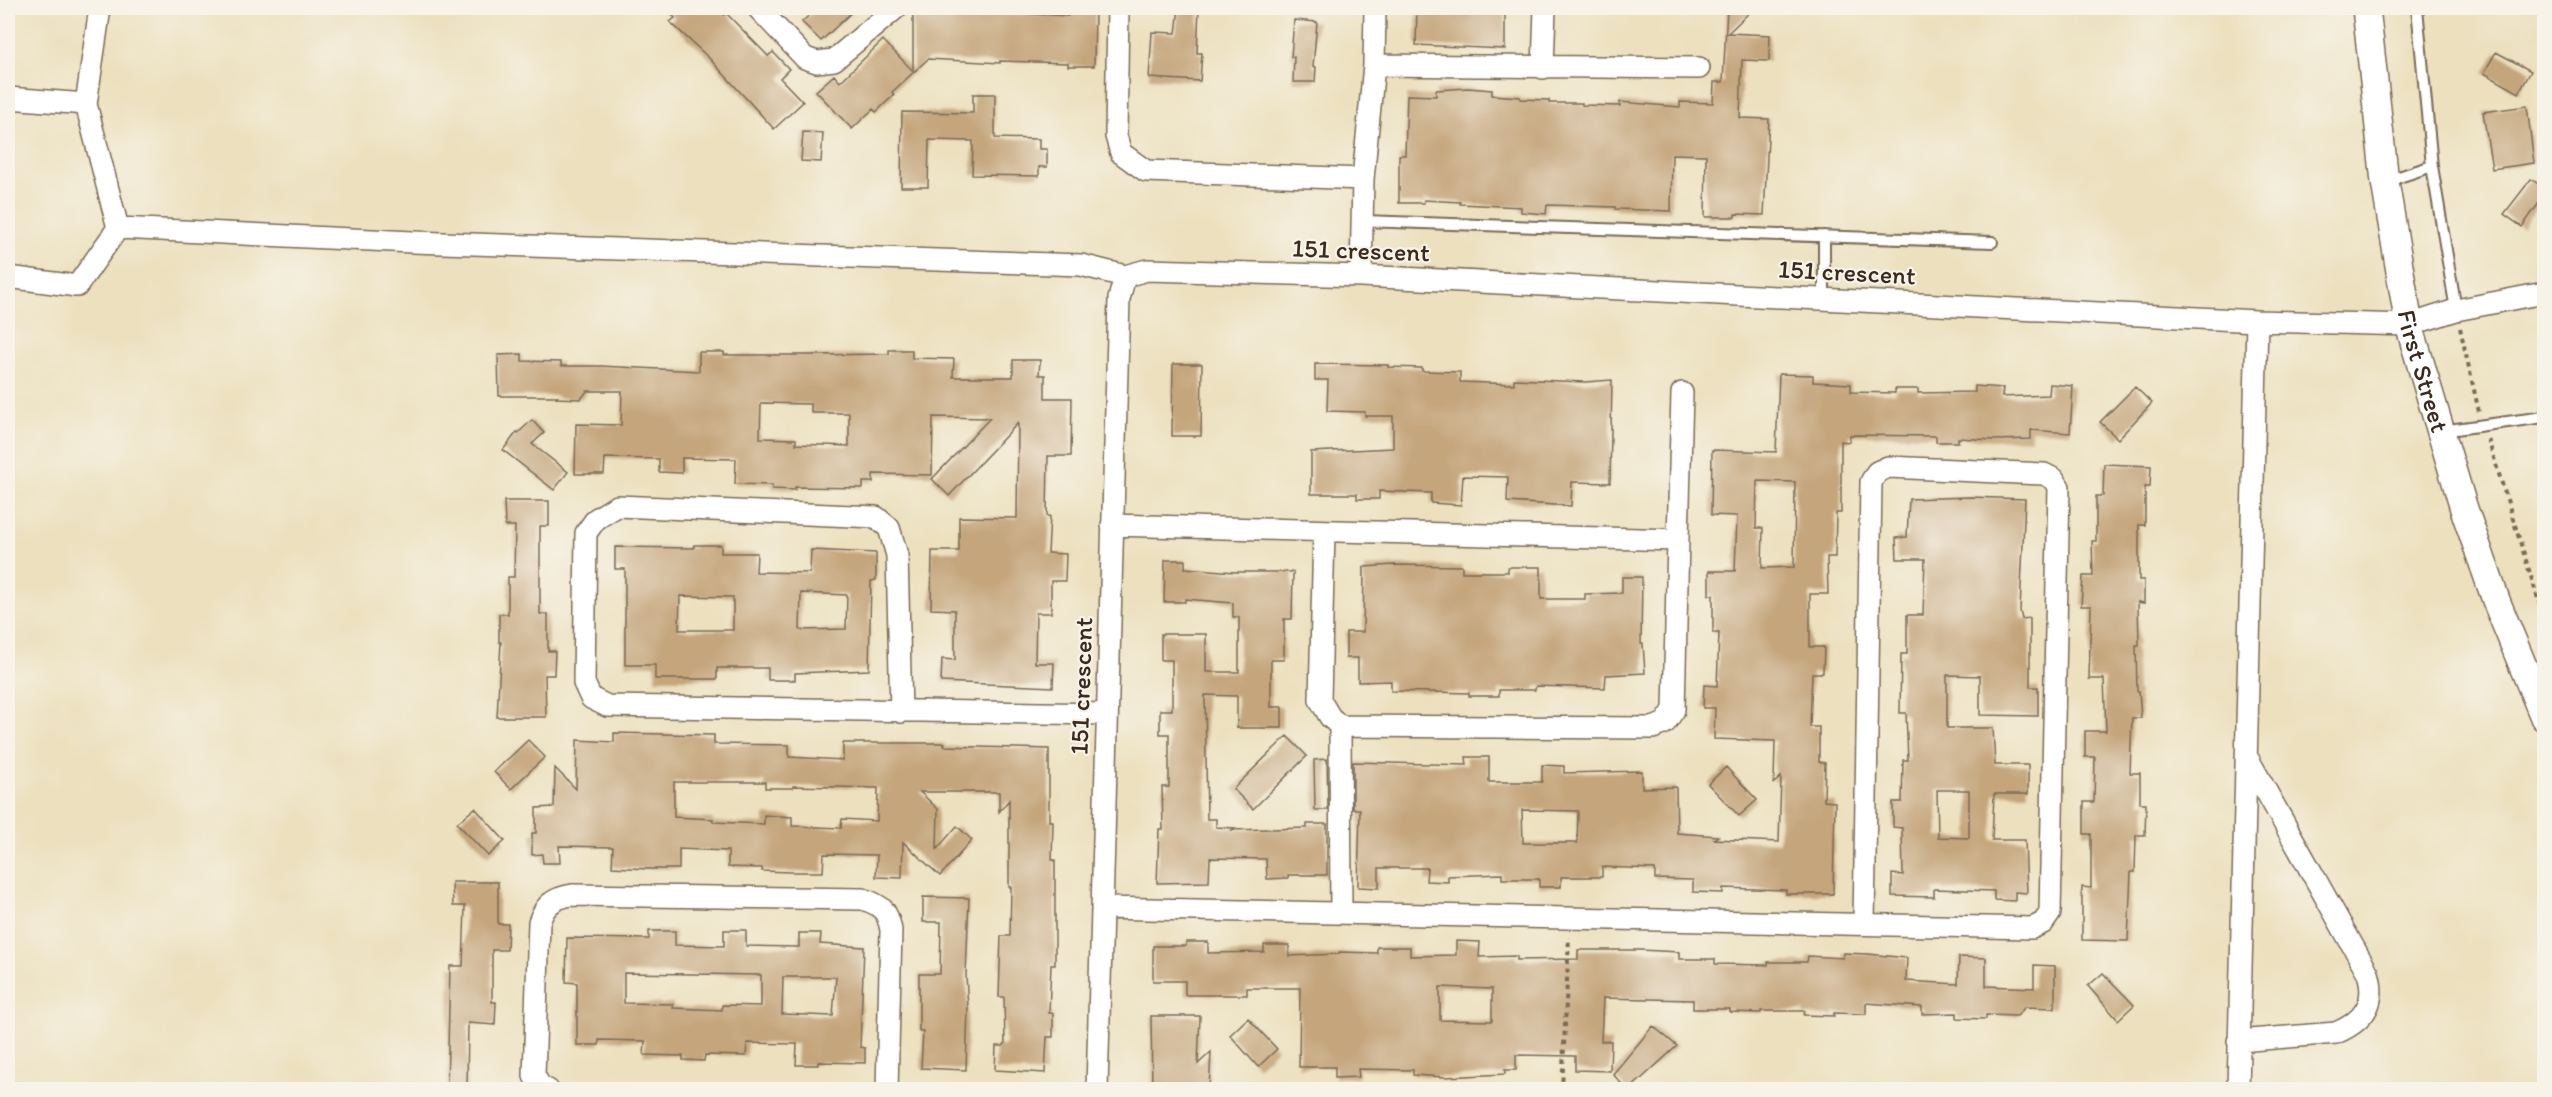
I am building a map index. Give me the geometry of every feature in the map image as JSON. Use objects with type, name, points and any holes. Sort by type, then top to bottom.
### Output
[{"type":"street","points":[[8,277],[77,286],[118,228],[86,104],[100,8]]},
{"type":"street","points":[[758,8],[805,58],[817,62],[834,60],[896,8]]},
{"type":"street","points":[[1118,8],[1116,136],[1120,153],[1146,171],[1363,179]]},
{"type":"street","points":[[1361,276],[1363,179],[1374,65],[1375,8]]},
{"type":"street","points":[[1543,68],[1545,8]]},
{"type":"street","name":"First Street","points":[[2366,8],[2385,182],[2409,325],[2464,509],[2497,603],[2544,717]]},
{"type":"street","points":[[1374,65],[1699,68]]},
{"type":"street","points":[[8,98],[86,104]]},
{"type":"street","points":[[118,228],[425,243],[1081,265],[1125,276]]},
{"type":"street","name":"151 crescent","points":[[1097,1089],[1119,300],[1125,276],[1147,270],[1361,276],[2257,321],[2409,325],[2456,310],[2544,293]]},
{"type":"street","points":[[2238,1089],[2257,321]]},
{"type":"street","points":[[1324,531],[1320,700],[1330,717],[1340,726],[1653,728],[1665,723],[1674,710],[1682,393]]},
{"type":"street","points":[[1102,908],[2032,928],[2043,923],[2050,913],[2059,487],[2054,479],[2044,474],[1888,467],[1876,472],[1871,482],[1864,924]]},
{"type":"street","points":[[901,712],[897,555],[889,528],[876,517],[617,506],[596,519],[586,533],[584,683],[591,698],[607,706],[901,712],[1107,714]]},
{"type":"street","points":[[1112,525],[1678,540]]},
{"type":"street","points":[[1340,726],[1341,913]]},
{"type":"street","points":[[2238,1041],[2336,1033],[2350,1027],[2364,1013],[2372,999],[2372,985],[2368,973],[2246,756]]},
{"type":"street","points":[[548,1089],[541,1087],[534,1076],[539,922],[543,910],[550,902],[559,897],[572,895],[863,899],[878,905],[888,914],[891,930],[887,1089]]},
{"type":"lane","points":[[2417,8],[2432,166],[2456,310]]},
{"type":"lane","points":[[2385,182],[2432,166]]},
{"type":"lane","points":[[1363,221],[1992,242]]},
{"type":"lane","points":[[1824,236],[1824,298]]},
{"type":"lane","points":[[2440,431],[2544,417]]},
{"type":"path","points":[[2456,310],[2482,425],[2498,467],[2544,618]]},
{"type":"path","points":[[1562,1089],[1569,918]]},
{"type":"building","points":[[665,8],[718,8],[724,15],[726,13],[768,56],[773,52],[789,69],[780,78],[803,102],[774,129],[709,58],[670,22],[675,18]]},
{"type":"building","points":[[817,8],[856,8],[821,41],[802,22]]},
{"type":"building","points":[[913,8],[1008,15],[1008,13],[1068,16],[1068,12],[1095,12],[1094,66],[1068,66],[1068,63],[1000,61],[1000,63],[928,59],[892,92],[894,95],[876,112],[873,109],[852,129],[816,91],[834,75],[840,82],[883,40],[913,71]]},
{"type":"building","points":[[1179,8],[1199,8],[1197,53],[1202,53],[1200,81],[1149,78],[1152,32],[1176,33]]},
{"type":"building","points":[[1417,8],[1505,8],[1505,49],[1416,45]]},
{"type":"building","points":[[1727,8],[1754,8],[1728,33],[1770,35],[1769,61],[1742,60],[1740,118],[1769,119],[1764,215],[1735,214],[1735,217],[1705,217],[1706,155],[1672,154],[1671,211],[1547,205],[1546,214],[1521,212],[1521,207],[1460,204],[1460,202],[1424,200],[1424,203],[1399,203],[1399,155],[1405,155],[1407,95],[1436,96],[1436,90],[1468,88],[1492,90],[1492,95],[1549,100],[1549,103],[1620,106],[1620,102],[1680,107],[1680,102],[1713,103],[1714,82],[1723,82]]},
{"type":"building","points":[[1294,20],[1317,22],[1313,67],[1316,67],[1315,82],[1293,82],[1294,57],[1291,57]]},
{"type":"building","points":[[2496,52],[2531,71],[2519,93],[2484,73]]},
{"type":"building","points":[[973,94],[995,94],[995,138],[1039,139],[1039,149],[1047,149],[1047,167],[1039,167],[1039,176],[972,175],[973,141],[929,140],[928,187],[901,187],[902,112],[973,113]]},
{"type":"building","points":[[2527,106],[2534,163],[2492,169],[2483,112]]},
{"type":"building","points":[[803,132],[823,133],[821,162],[801,161]]},
{"type":"building","points":[[2531,179],[2544,188],[2544,196],[2522,227],[2504,214]]},
{"type":"building","points":[[889,350],[912,350],[912,358],[954,359],[953,377],[1013,377],[1013,360],[1040,360],[1039,375],[1045,375],[1045,398],[1072,398],[1071,456],[1048,456],[1047,516],[1050,516],[1048,553],[1066,554],[1065,581],[1051,581],[1051,613],[1036,613],[1035,663],[1054,663],[1053,687],[941,682],[942,659],[955,660],[955,610],[931,609],[932,551],[959,551],[959,517],[1017,518],[1018,423],[949,496],[932,479],[990,418],[933,417],[932,475],[873,474],[873,482],[863,482],[863,488],[772,489],[772,485],[735,484],[736,459],[682,458],[682,473],[659,472],[659,459],[605,458],[604,474],[575,474],[576,424],[621,425],[622,391],[587,391],[581,399],[556,398],[558,396],[499,396],[498,355],[522,354],[522,361],[561,362],[561,366],[699,371],[699,352],[724,352],[724,355],[889,354]],"holes":[[[761,403],[811,404],[811,413],[849,413],[849,446],[796,444],[796,439],[760,438]]]},
{"type":"building","points":[[1173,364],[1202,364],[1201,436],[1172,436]]},
{"type":"building","points":[[1315,364],[1388,365],[1388,367],[1422,368],[1422,371],[1460,372],[1460,382],[1514,384],[1514,379],[1585,382],[1612,380],[1610,483],[1572,482],[1571,506],[1507,502],[1508,477],[1463,476],[1461,505],[1431,503],[1431,493],[1379,491],[1379,499],[1357,499],[1357,494],[1311,494],[1311,452],[1393,448],[1393,416],[1365,416],[1365,412],[1327,411],[1328,380],[1315,380]]},
{"type":"building","points":[[1779,374],[1813,375],[1813,382],[1851,384],[1851,392],[1895,393],[1895,389],[1918,389],[1918,393],[1975,392],[1975,386],[2003,388],[2002,397],[2049,395],[2050,384],[2073,386],[2070,433],[2031,430],[2031,439],[1958,438],[1958,442],[1936,442],[1936,436],[1850,435],[1849,442],[1841,441],[1841,513],[1836,513],[1835,557],[1827,557],[1828,594],[1810,594],[1810,647],[1824,647],[1823,673],[1812,673],[1810,727],[1819,727],[1819,762],[1825,763],[1824,801],[1835,802],[1833,894],[1786,894],[1786,890],[1723,888],[1723,893],[1693,892],[1693,880],[1655,879],[1655,869],[1602,867],[1602,877],[1561,877],[1561,887],[1539,887],[1539,879],[1502,879],[1502,874],[1448,876],[1448,882],[1426,881],[1427,868],[1379,868],[1379,888],[1358,887],[1360,809],[1353,809],[1353,762],[1467,765],[1466,757],[1489,757],[1489,782],[1542,782],[1542,765],[1564,766],[1564,773],[1642,771],[1642,788],[1676,787],[1677,833],[1718,836],[1714,839],[1779,842],[1781,777],[1774,783],[1775,741],[1714,739],[1715,708],[1703,708],[1704,685],[1717,686],[1719,633],[1713,633],[1713,595],[1709,595],[1709,571],[1735,571],[1737,516],[1711,515],[1712,450],[1776,452]],"holes":[[[1757,481],[1795,482],[1794,567],[1762,568],[1763,528],[1756,528]],[[1522,810],[1578,811],[1577,843],[1523,843]]]},
{"type":"building","points":[[2135,387],[2152,403],[2118,439],[2100,422]]},
{"type":"building","points":[[532,420],[544,433],[532,444],[568,472],[554,490],[503,450],[517,432]]},
{"type":"building","points":[[2104,464],[2151,466],[2150,487],[2145,487],[2145,525],[2139,525],[2139,580],[2144,580],[2144,603],[2138,602],[2139,645],[2136,645],[2137,691],[2139,691],[2141,718],[2132,718],[2130,773],[2140,773],[2140,803],[2146,803],[2145,835],[2136,835],[2135,872],[2131,872],[2128,941],[2082,940],[2082,887],[2091,888],[2091,834],[2084,834],[2084,802],[2094,802],[2095,757],[2085,757],[2085,731],[2106,731],[2104,679],[2089,679],[2091,606],[2081,606],[2083,576],[2093,576],[2092,541],[2096,541],[2096,496],[2103,496]]},
{"type":"building","points":[[1970,497],[2025,499],[2020,611],[2022,619],[2030,618],[2030,687],[2038,687],[2038,716],[1980,715],[1980,676],[1947,675],[1947,728],[1993,728],[1995,765],[2028,765],[2028,794],[1994,794],[1992,840],[2025,840],[2027,893],[2015,892],[2015,901],[1994,900],[1994,891],[1934,889],[1934,897],[1892,896],[1892,874],[1903,875],[1902,828],[1893,827],[1893,802],[1902,802],[1903,760],[1908,760],[1906,713],[1900,713],[1901,654],[1907,654],[1907,615],[1923,615],[1925,559],[1897,559],[1896,538],[1907,537],[1909,499]],"holes":[[[1937,790],[1969,790],[1969,838],[1938,837]]]},
{"type":"building","points":[[504,501],[549,501],[549,526],[540,526],[540,614],[548,614],[548,651],[555,651],[554,675],[545,675],[546,717],[497,717],[501,642],[499,642],[499,614],[508,614],[508,577],[514,577],[515,526],[505,526]]},
{"type":"building","points":[[694,545],[721,545],[721,553],[757,553],[756,572],[810,573],[811,550],[876,553],[876,580],[871,581],[869,670],[795,673],[795,680],[768,680],[768,668],[717,668],[717,679],[655,679],[655,665],[625,665],[625,569],[615,569],[615,547],[694,548]],"holes":[[[801,593],[847,595],[846,629],[800,630]],[[680,596],[733,597],[733,630],[679,630]]]},
{"type":"building","points":[[1165,560],[1185,560],[1185,568],[1235,572],[1293,572],[1292,619],[1284,619],[1284,660],[1271,660],[1271,707],[1282,707],[1282,728],[1237,728],[1237,696],[1205,695],[1207,819],[1216,819],[1216,827],[1235,828],[1232,830],[1307,828],[1307,824],[1327,824],[1327,875],[1288,875],[1288,878],[1267,879],[1266,859],[1210,858],[1209,882],[1157,883],[1159,829],[1163,829],[1162,787],[1169,787],[1169,734],[1160,734],[1160,710],[1172,710],[1172,660],[1161,660],[1161,634],[1206,634],[1206,672],[1239,672],[1239,617],[1233,617],[1233,603],[1185,599],[1185,602],[1164,602]]},
{"type":"building","points":[[1462,566],[1462,572],[1508,572],[1508,567],[1541,567],[1541,599],[1585,599],[1585,594],[1622,593],[1622,577],[1642,577],[1641,644],[1643,644],[1645,673],[1606,675],[1605,688],[1536,686],[1535,690],[1499,690],[1499,696],[1391,691],[1391,681],[1358,682],[1358,658],[1346,658],[1346,632],[1363,632],[1364,567]]},
{"type":"building","points":[[614,733],[714,735],[714,744],[789,745],[789,757],[843,760],[843,743],[945,743],[944,746],[1049,749],[1049,821],[1053,821],[1052,860],[1055,860],[1055,965],[1051,965],[1049,1013],[1053,1013],[1053,1037],[1047,1037],[1045,1073],[995,1070],[996,1046],[1005,1044],[1004,997],[999,997],[1001,936],[1010,936],[1011,887],[1009,887],[1009,800],[999,812],[999,792],[920,792],[938,809],[937,849],[957,826],[972,840],[940,876],[903,842],[902,878],[876,877],[877,855],[824,854],[823,872],[790,872],[728,867],[728,851],[679,849],[679,869],[648,869],[612,867],[613,847],[559,846],[560,863],[543,863],[542,854],[532,855],[532,833],[536,833],[536,808],[554,807],[555,768],[576,789],[577,740],[614,742]],"holes":[[[674,782],[765,782],[765,788],[793,788],[793,786],[878,788],[877,821],[842,819],[841,828],[792,826],[792,817],[764,815],[764,824],[713,822],[713,819],[674,817]]]},
{"type":"building","points":[[1287,736],[1307,756],[1253,809],[1233,789]]},
{"type":"building","points":[[528,740],[545,757],[511,789],[494,772]]},
{"type":"building","points":[[1327,759],[1328,810],[1315,810],[1314,760]]},
{"type":"building","points":[[1726,767],[1757,800],[1739,816],[1708,784]]},
{"type":"building","points":[[475,808],[505,841],[488,856],[457,823]]},
{"type":"building","points":[[452,882],[498,882],[498,924],[508,924],[507,950],[492,950],[492,1002],[496,1002],[495,1025],[468,1023],[467,1089],[447,1089],[450,966],[463,966],[465,906],[453,906]]},
{"type":"building","points":[[923,897],[969,898],[966,1070],[921,1068],[923,1031],[919,1031],[919,974],[940,974],[941,922],[923,922]]},
{"type":"building","points":[[724,930],[746,930],[746,946],[799,947],[799,933],[821,933],[820,944],[864,947],[860,1047],[865,1048],[865,1063],[818,1062],[818,1065],[796,1065],[797,1044],[747,1043],[746,1056],[705,1055],[704,1061],[683,1060],[683,1056],[644,1055],[645,1041],[599,1040],[599,1045],[577,1045],[577,983],[566,982],[567,938],[649,939],[649,931],[675,931],[675,945],[724,946]],"holes":[[[624,973],[761,975],[761,1006],[722,1005],[722,1010],[673,1008],[673,1004],[624,1003]],[[783,977],[836,977],[833,1016],[782,1014]]]},
{"type":"building","points":[[1456,941],[1480,942],[1479,957],[1517,956],[1517,960],[1578,959],[1578,950],[1640,950],[1679,952],[1679,959],[1715,959],[1715,964],[1768,965],[1768,962],[1807,962],[1808,956],[1843,958],[1843,953],[1868,954],[1907,958],[1906,981],[1958,984],[1959,957],[1986,958],[1986,986],[2034,988],[2034,965],[2055,966],[2055,1008],[2025,1007],[2017,1016],[1986,1015],[1986,1019],[1957,1018],[1957,1013],[1922,1014],[1922,1007],[1866,1003],[1866,1014],[1834,1013],[1834,1016],[1804,1015],[1805,1011],[1761,1011],[1761,1013],[1730,1012],[1730,1009],[1693,1009],[1693,1000],[1603,998],[1601,1041],[1611,1041],[1610,1071],[1575,1070],[1575,1056],[1516,1055],[1516,1070],[1505,1070],[1505,1074],[1445,1077],[1413,1075],[1413,1070],[1358,1069],[1359,1077],[1335,1078],[1335,1067],[1299,1067],[1300,988],[1247,988],[1247,995],[1185,995],[1185,981],[1153,981],[1153,946],[1186,946],[1186,942],[1208,942],[1208,953],[1264,952],[1264,945],[1289,945],[1289,956],[1339,954],[1339,952],[1377,953],[1377,947],[1410,947],[1410,956],[1456,955]],"holes":[[[1440,987],[1492,989],[1492,1021],[1440,1020]]]},
{"type":"building","points":[[2103,973],[2134,1005],[2118,1020],[2088,986]]},
{"type":"building","points":[[1151,1016],[1200,1016],[1198,1064],[1211,1052],[1209,1089],[1152,1089]]},
{"type":"building","points":[[1248,1018],[1277,1049],[1258,1067],[1230,1035]]},
{"type":"building","points":[[1653,1026],[1677,1046],[1630,1089],[1626,1089],[1613,1074]]}]
